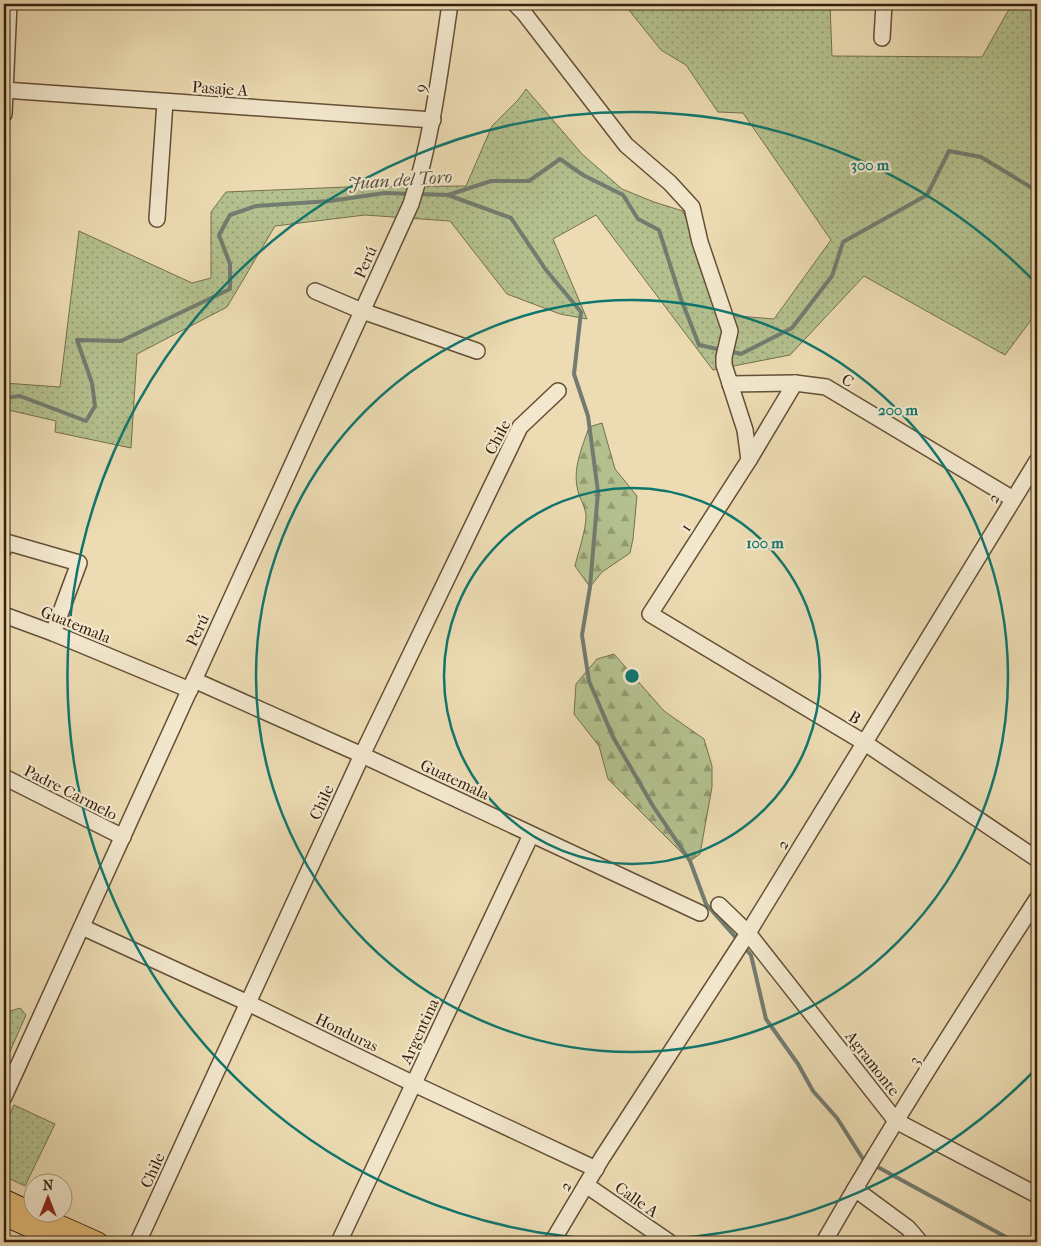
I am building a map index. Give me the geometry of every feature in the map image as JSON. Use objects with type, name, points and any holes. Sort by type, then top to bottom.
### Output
[{"type":"main road","points":[[4,1199],[22,1213]]},
{"type":"main road","points":[[4,1216],[22,1220]]},
{"type":"main road","points":[[37,1224],[63,1242]]},
{"type":"main road","points":[[37,1224],[98,1242]]},
{"type":"street","points":[[4,114],[8,4]]},
{"type":"street","name":"9","points":[[420,177],[433,120],[450,4]]},
{"type":"street","points":[[515,4],[626,145],[670,183],[692,207],[700,242],[730,331],[724,365],[744,430],[749,460]]},
{"type":"street","points":[[882,38],[884,4]]},
{"type":"street","name":"Pasaje A","points":[[4,90],[433,120]]},
{"type":"street","points":[[157,220],[165,102]]},
{"type":"street","name":"Perú","points":[[4,1097],[411,204],[420,177]]},
{"type":"street","points":[[315,292],[362,312],[477,351]]},
{"type":"street","name":"C","points":[[730,384],[795,383],[826,387],[1013,499]]},
{"type":"street","name":"1","points":[[650,614],[749,460],[795,383]]},
{"type":"street","name":"Chile","points":[[138,1242],[362,755],[520,426],[558,391]]},
{"type":"street","name":"2","points":[[552,1242],[596,1169],[748,933],[1037,461]]},
{"type":"street","points":[[4,549],[6,542],[79,563],[53,633]]},
{"type":"street","name":"B","points":[[650,614],[865,743],[1037,859]]},
{"type":"street","name":"Guatemala","points":[[4,615],[192,685],[362,755],[700,913]]},
{"type":"street","name":"Padre Carmelo","points":[[4,777],[123,837]]},
{"type":"street","name":"Argentina","points":[[339,1242],[531,834]]},
{"type":"street","name":"3","points":[[824,1242],[959,1019],[1037,899]]},
{"type":"street","name":"Agramonte","points":[[719,905],[748,933],[896,1122],[1037,1196]]},
{"type":"street","name":"Honduras","points":[[82,927],[248,1003],[414,1084],[596,1169]]},
{"type":"street","name":"Calle A","points":[[586,1185],[669,1242]]},
{"type":"street","points":[[855,1189],[908,1228],[920,1242]]},
{"type":"green space","points":[[624,4],[830,4],[832,56],[982,57],[1012,4],[1037,4],[1037,312],[1005,355],[864,276],[790,355],[713,370],[596,215],[553,239],[587,319],[560,314],[507,294],[450,221],[365,215],[275,226],[227,307],[137,354],[131,448],[55,432],[56,421],[4,409],[4,383],[60,387],[79,231],[192,283],[211,278],[211,212],[226,192],[346,187],[466,186],[492,126],[518,100],[526,89],[582,154],[622,189],[683,211],[726,315],[774,319],[831,240],[743,113],[718,112],[686,65],[661,50]]},
{"type":"green space","points":[[602,423],[615,469],[637,496],[630,553],[602,572],[590,587],[575,566],[586,522],[585,510],[576,483],[576,475],[589,427]]},
{"type":"green space","points":[[614,654],[664,711],[704,739],[712,766],[712,787],[700,854],[690,861],[608,779],[599,746],[574,714],[576,684],[597,659]]},
{"type":"green space","points":[[20,1008],[26,1015],[4,1065],[4,1013]]},
{"type":"green space","points":[[14,1105],[55,1124],[31,1174],[22,1174],[22,1185],[4,1176],[4,1127]]},
{"type":"waterway","name":"Juan del Toro","points":[[729,351],[741,354],[792,328],[832,276],[843,242],[927,195],[949,151],[981,157],[1037,191]]},
{"type":"waterway","name":"Juan del Toro","points":[[418,194],[448,195],[491,181],[529,181],[560,159],[583,175],[623,195],[638,219],[659,230],[681,299],[699,345],[722,350]]},
{"type":"waterway","name":"Juan del Toro","points":[[4,398],[20,396],[86,421],[95,406],[92,383],[77,340],[121,341],[230,289],[230,264],[219,235],[230,215],[256,206],[330,201],[385,193],[411,194]]},
{"type":"waterway","points":[[448,195],[511,218],[546,270],[581,312],[574,374],[588,416],[598,492],[590,587],[582,635],[589,681],[613,737],[653,806],[690,861],[706,904],[738,940]]},
{"type":"waterway","points":[[744,947],[751,955],[766,1019],[798,1064],[813,1091],[837,1118],[863,1159],[868,1162]]},
{"type":"waterway","points":[[874,1165],[1015,1242]]}]
